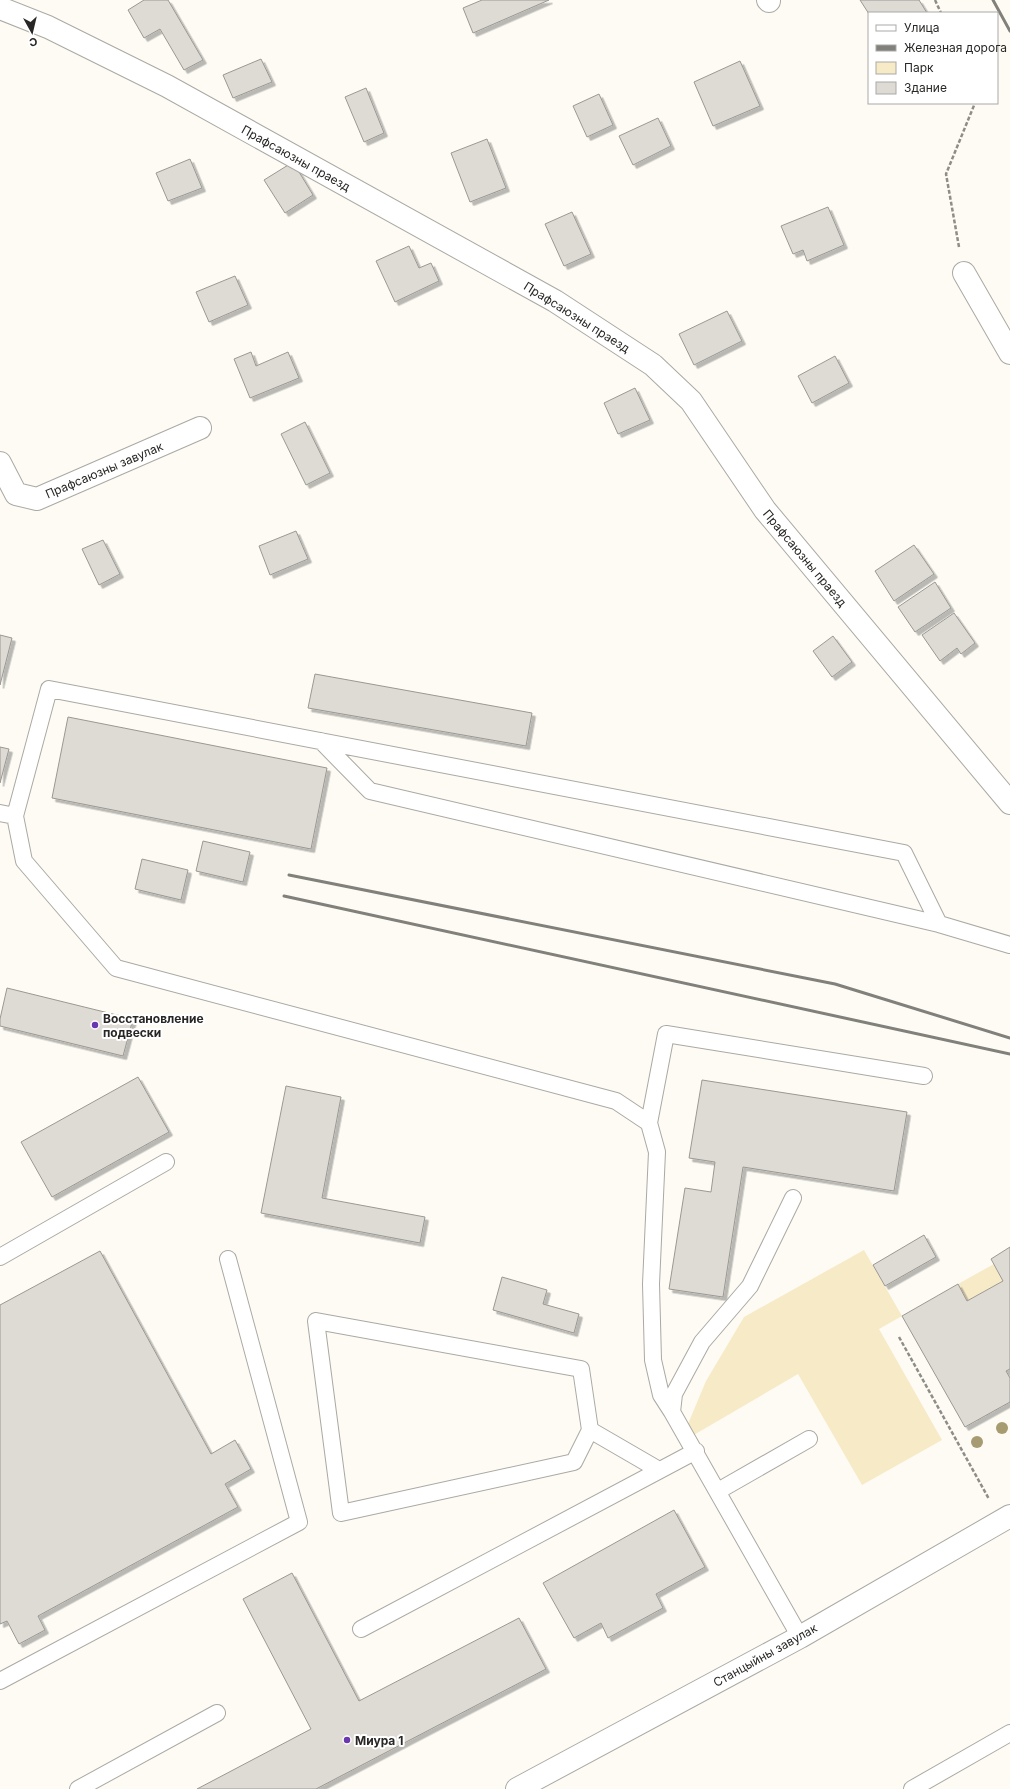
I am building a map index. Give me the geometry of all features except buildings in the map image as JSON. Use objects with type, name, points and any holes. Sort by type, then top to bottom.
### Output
[{"type":"street","name":"Прафсаюзны праезд","points":[[0,8],[48,27],[167,86],[555,301],[653,365],[691,401],[765,510],[1009,799]]},
{"type":"street","points":[[964,273],[1010,353]]},
{"type":"street","name":"Прафсаюзны завулак","points":[[0,463],[16,494],[36,499],[200,428]]},
{"type":"street","name":"Станцыйны завулак","points":[[517,1789],[800,1637],[1006,1519]]},
{"type":"lane","points":[[649,1123],[616,1102],[116,968],[24,861],[8,815],[49,688],[904,853],[939,924]]},
{"type":"lane","points":[[322,741],[370,791],[939,924],[1010,945]]},
{"type":"lane","points":[[800,1637],[696,1451],[660,1395],[653,1360],[651,1284],[657,1152],[649,1123],[666,1034],[924,1076]]},
{"type":"lane","points":[[0,1256],[166,1162]]},
{"type":"lane","points":[[672,1412],[674,1394],[702,1342],[750,1286],[793,1198]]},
{"type":"lane","points":[[0,1681],[299,1522],[228,1259]]},
{"type":"lane","points":[[316,1321],[581,1369],[590,1430],[574,1462],[341,1513],[316,1321]]},
{"type":"lane","points":[[590,1430],[659,1470]]},
{"type":"lane","points":[[718,1491],[809,1439]]},
{"type":"lane","points":[[361,1629],[696,1451]]},
{"type":"lane","points":[[78,1789],[217,1712]]},
{"type":"lane","points":[[912,1789],[1010,1733]]},
{"type":"path","points":[[935,0],[941,12]]},
{"type":"path","points":[[964,273],[946,174],[975,104]]},
{"type":"path","points":[[899,1336],[1006,1519]]},
{"type":"green space","points":[[864,1250],[902,1316],[879,1329],[942,1440],[862,1485],[798,1374],[680,1443],[706,1381],[744,1317]]},
{"type":"green space","points":[[994,1264],[1003,1281],[967,1301],[958,1284]]},
{"type":"railway","points":[[993,0],[1010,31]]},
{"type":"railway","points":[[289,875],[835,984],[1010,1038]]},
{"type":"railway","points":[[284,896],[1010,1054]]},
{"type":"place","name":"Восстановление подвески","points":[[95,1025]]},
{"type":"place","name":"Миура 1","points":[[347,1740]]}]
